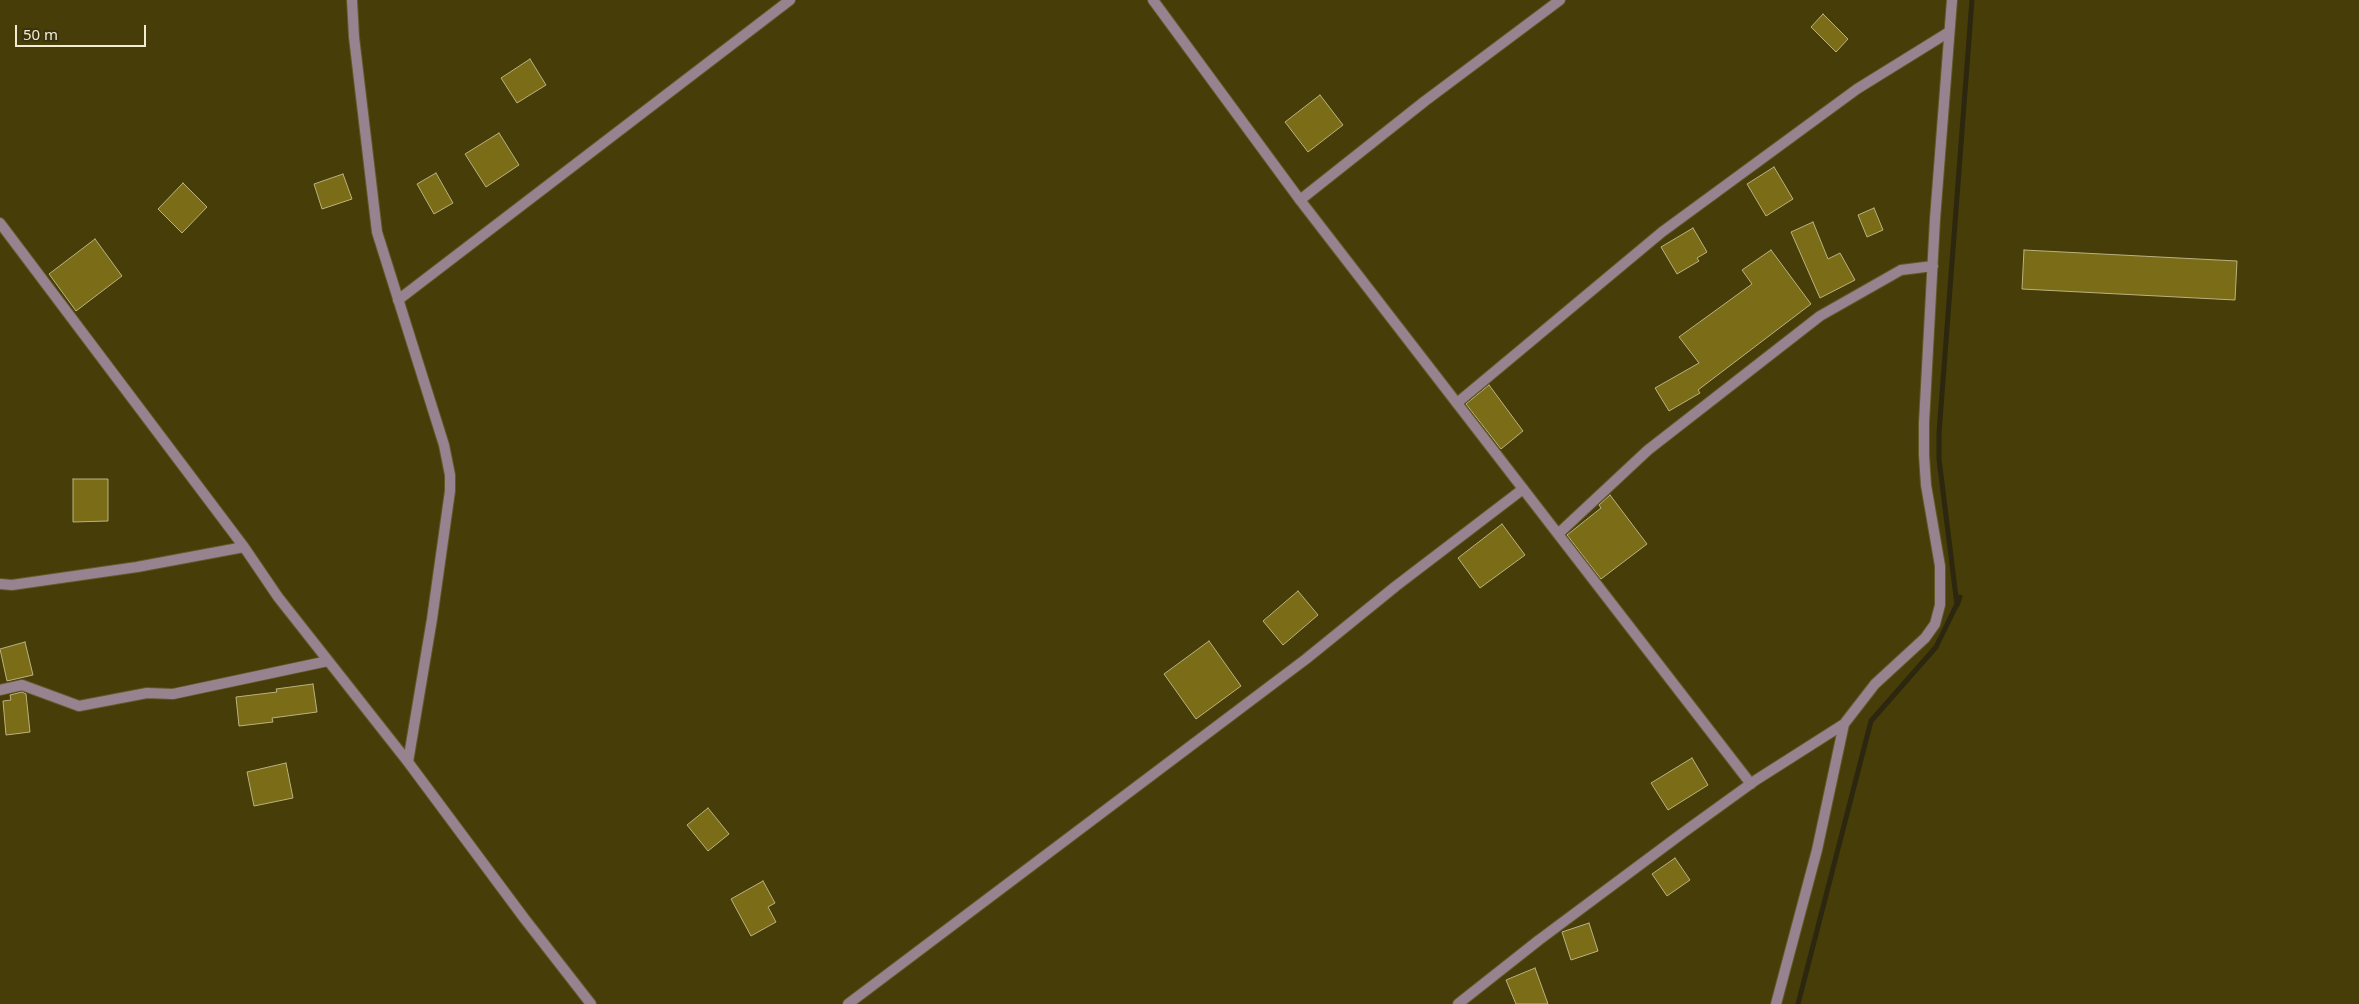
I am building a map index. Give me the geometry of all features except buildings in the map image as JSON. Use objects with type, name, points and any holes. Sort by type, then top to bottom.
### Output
[{"type":"street","points":[[352,0],[354,37],[374,220],[444,445],[450,475],[450,491],[432,619],[408,762]]},
{"type":"street","points":[[398,300],[790,0]]},
{"type":"street","points":[[1153,0],[1300,200],[1751,784]]},
{"type":"street","points":[[1300,200],[1425,100],[1560,0]]},
{"type":"street","points":[[1458,1004],[1539,940],[1751,784],[1844,724],[1875,684],[1925,638],[1935,624],[1940,605],[1940,566],[1924,456],[1933,266],[1952,0]]},
{"type":"street","points":[[1457,403],[1662,232],[1857,89],[1949,32]]},
{"type":"street","points":[[0,223],[244,547],[278,597],[408,762],[524,918],[591,1004]]},
{"type":"street","points":[[1558,534],[1648,450],[1820,316],[1901,270],[1933,266]]},
{"type":"street","points":[[848,1004],[1306,659],[1396,586],[1523,489]]},
{"type":"street","points":[[0,584],[12,585],[138,568],[244,547]]},
{"type":"street","points":[[0,690],[22,685],[80,706],[147,692],[173,694],[328,661]]},
{"type":"street","points":[[1776,1004],[1817,850],[1844,724]]},
{"type":"waterway","points":[[1960,597],[1957,605],[1939,459],[1939,433],[1972,0]]},
{"type":"waterway","points":[[1798,1004],[1871,721],[1936,647],[1957,604]]}]
